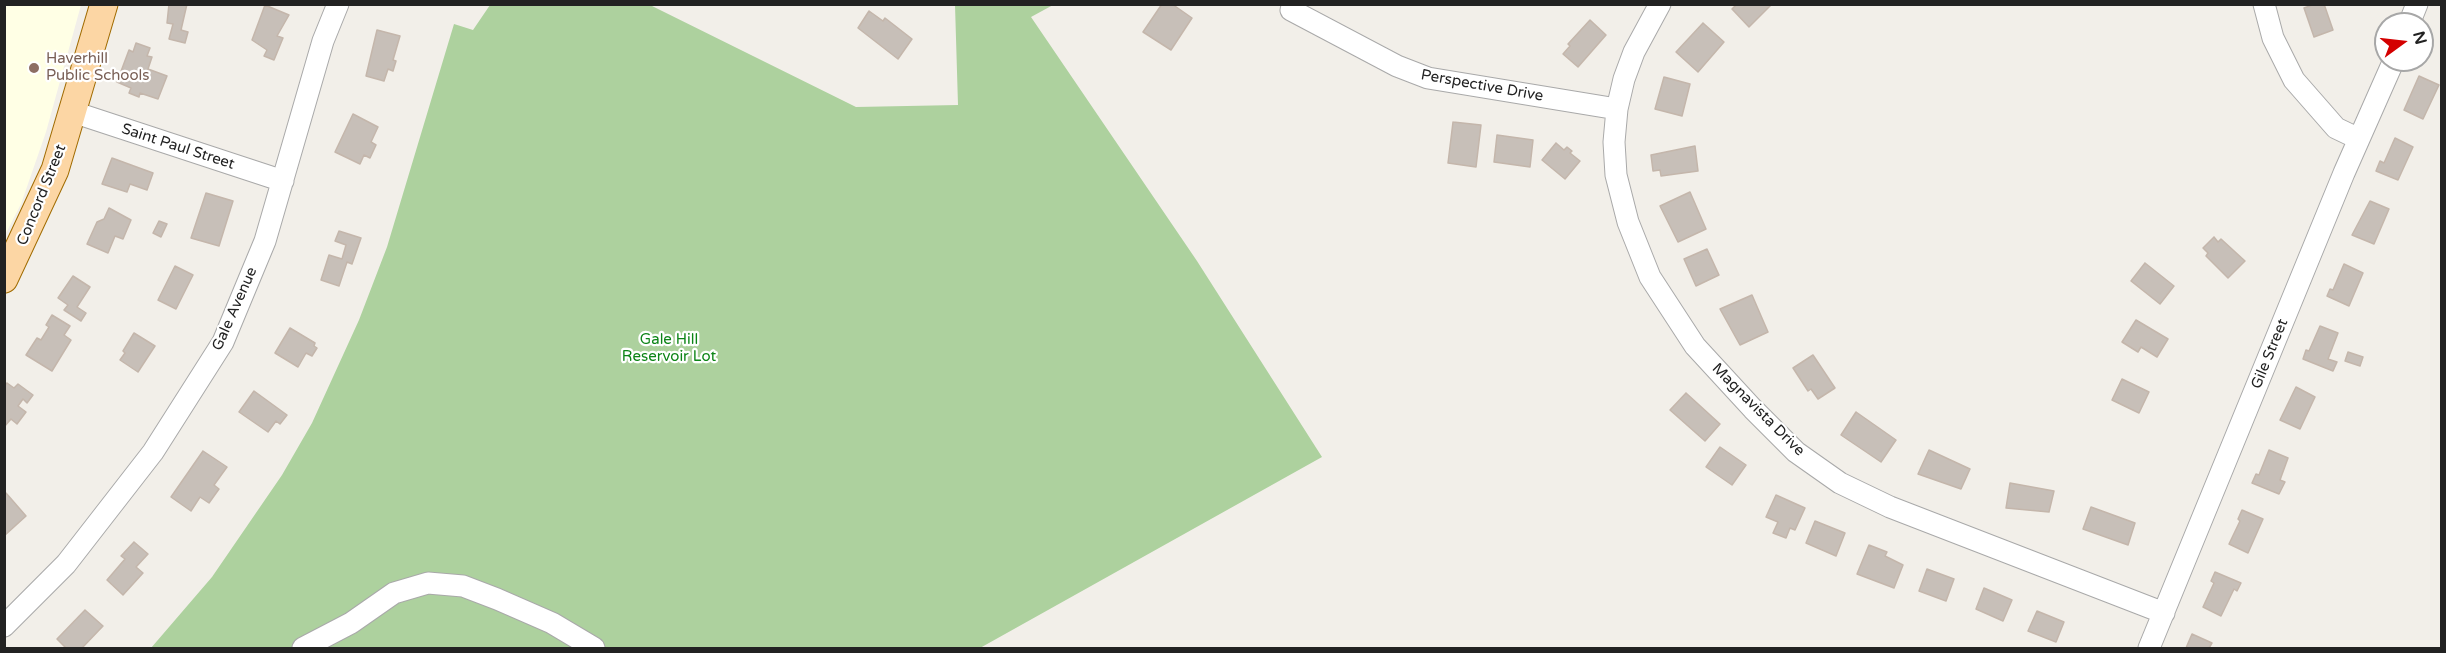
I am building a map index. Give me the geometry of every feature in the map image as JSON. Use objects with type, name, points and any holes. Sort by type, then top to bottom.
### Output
[{"type":"main road","name":"Concord Street","points":[[4,279],[55,170],[104,4]]},
{"type":"street","name":"Gale Avenue","points":[[4,626],[66,564],[153,452],[223,342],[265,241],[323,41],[338,4]]},
{"type":"street","name":"Magnavista Drive","points":[[1660,4],[1634,52],[1617,109],[1614,142],[1616,175],[1628,222],[1650,277],[1695,346],[1753,409],[1797,452],[1864,496],[2164,613]]},
{"type":"street","points":[[2264,4],[2273,38],[2294,80],[2336,128],[2359,139]]},
{"type":"street","name":"Perspective Drive","points":[[1291,10],[1397,66],[1428,78],[1617,109]]},
{"type":"street","name":"Gile Street","points":[[2149,648],[2389,72]]},
{"type":"street","name":"Saint Paul Street","points":[[73,112],[283,181]]},
{"type":"street","points":[[303,648],[351,623],[394,593],[428,583],[463,586],[497,598],[552,623],[594,648]]},
{"type":"shaded area","name":"Haverhill Public Schools","points":[[5,4],[81,5],[46,132],[21,204],[5,235]]},
{"type":"green space","name":"Gale Hill Reservoir Lot","points":[[490,5],[650,5],[856,107],[958,105],[955,5],[1053,5],[1031,17],[1197,261],[1322,457],[980,648],[151,648],[212,577],[282,475],[312,423],[359,320],[387,247],[454,24],[473,30]]},
{"type":"building","points":[[169,4],[187,4],[181,30],[188,32],[185,43],[169,39],[173,24],[167,23]]},
{"type":"building","points":[[1162,4],[1172,4],[1192,18],[1171,50],[1143,32]]},
{"type":"building","points":[[1737,4],[1771,5],[1749,27],[1732,9]]},
{"type":"building","points":[[2324,4],[2333,30],[2314,37],[2304,8]]},
{"type":"building","points":[[265,5],[289,15],[277,36],[283,38],[274,60],[264,56],[267,50],[252,40]]},
{"type":"building","points":[[869,11],[883,21],[885,18],[912,39],[898,59],[858,28]]},
{"type":"building","points":[[1590,20],[1606,35],[1578,67],[1563,54],[1570,46],[1568,44]]},
{"type":"building","points":[[1703,23],[1724,42],[1698,72],[1676,52]]},
{"type":"building","points":[[377,30],[400,36],[393,60],[396,61],[393,71],[388,69],[384,81],[366,76]]},
{"type":"building","points":[[136,43],[150,48],[147,56],[152,57],[148,69],[167,76],[158,99],[140,93],[139,97],[129,93],[131,88],[117,82],[129,50],[133,52]]},
{"type":"building","points":[[2419,76],[2439,85],[2423,119],[2404,110]]},
{"type":"building","points":[[1664,77],[1690,84],[1682,116],[1655,109]]},
{"type":"building","points":[[353,114],[378,127],[371,142],[376,145],[370,158],[364,155],[360,164],[335,152]]},
{"type":"building","points":[[1453,122],[1481,125],[1476,167],[1448,163]]},
{"type":"building","points":[[1497,135],[1533,140],[1530,167],[1494,162]]},
{"type":"building","points":[[2395,138],[2413,147],[2398,180],[2376,171],[2380,161],[2384,163]]},
{"type":"building","points":[[1556,143],[1564,150],[1567,147],[1572,151],[1570,153],[1580,161],[1565,179],[1542,160]]},
{"type":"building","points":[[1695,146],[1698,171],[1661,176],[1660,170],[1653,171],[1651,155]]},
{"type":"building","points":[[112,158],[153,173],[147,190],[130,184],[127,192],[102,184]]},
{"type":"building","points":[[1690,192],[1706,229],[1678,242],[1660,206]]},
{"type":"building","points":[[206,193],[233,201],[219,246],[191,238]]},
{"type":"building","points":[[2370,201],[2389,209],[2374,244],[2352,235]]},
{"type":"building","points":[[109,208],[131,220],[123,239],[115,236],[108,253],[87,244],[97,222],[104,219]]},
{"type":"building","points":[[159,221],[167,224],[161,237],[153,233]]},
{"type":"building","points":[[339,231],[361,238],[352,264],[347,262],[339,286],[321,280],[329,255],[342,259],[346,245],[335,241]]},
{"type":"building","points":[[2214,237],[2218,242],[2221,239],[2245,261],[2228,278],[2206,256],[2208,253],[2203,248]]},
{"type":"building","points":[[1707,249],[1719,275],[1696,286],[1684,259]]},
{"type":"building","points":[[2145,263],[2174,286],[2160,304],[2131,281]]},
{"type":"building","points":[[2344,264],[2363,273],[2349,306],[2327,296],[2330,289],[2333,290]]},
{"type":"building","points":[[175,266],[193,275],[176,309],[158,300]]},
{"type":"building","points":[[73,276],[90,287],[77,307],[86,313],[81,321],[64,310],[68,305],[58,298]]},
{"type":"building","points":[[1752,295],[1768,332],[1740,345],[1720,309]]},
{"type":"building","points":[[52,315],[70,326],[64,335],[71,340],[52,371],[26,355],[37,338],[41,340],[49,327],[46,325]]},
{"type":"building","points":[[2136,320],[2168,339],[2157,357],[2141,347],[2138,352],[2122,342]]},
{"type":"building","points":[[2320,326],[2338,333],[2328,359],[2337,362],[2333,371],[2303,359]]},
{"type":"building","points":[[290,328],[315,343],[314,346],[317,348],[312,356],[306,353],[298,367],[275,353]]},
{"type":"building","points":[[134,333],[155,346],[138,372],[120,360]]},
{"type":"building","points":[[2348,352],[2363,357],[2360,366],[2345,361]]},
{"type":"building","points":[[1813,355],[1835,388],[1818,399],[1811,389],[1808,391],[1793,368]]},
{"type":"building","points":[[2122,379],[2149,392],[2139,413],[2112,400]]},
{"type":"building","points":[[7,383],[14,388],[18,384],[33,395],[27,403],[23,399],[18,406],[26,412],[17,424],[11,419],[4,427],[4,386]]},
{"type":"building","points":[[2296,387],[2315,397],[2300,429],[2280,420]]},
{"type":"building","points":[[254,391],[287,415],[280,424],[276,421],[268,432],[239,412]]},
{"type":"building","points":[[1686,393],[1720,424],[1705,441],[1670,410]]},
{"type":"building","points":[[1856,412],[1896,440],[1881,462],[1841,435]]},
{"type":"building","points":[[1720,447],[1746,465],[1732,485],[1706,467]]},
{"type":"building","points":[[1929,450],[1970,469],[1961,489],[1918,474]]},
{"type":"building","points":[[2269,450],[2288,458],[2280,480],[2285,482],[2279,494],[2252,483],[2256,474],[2259,475]]},
{"type":"building","points":[[203,451],[227,467],[214,485],[219,489],[209,503],[200,497],[191,511],[171,497]]},
{"type":"building","points":[[2010,483],[2054,491],[2049,512],[2006,508]]},
{"type":"building","points":[[6,493],[26,516],[4,536],[4,494]]},
{"type":"building","points":[[1776,495],[1805,508],[1795,530],[1790,528],[1786,538],[1773,533],[1778,522],[1766,517]]},
{"type":"building","points":[[2091,507],[2135,523],[2128,545],[2083,529]]},
{"type":"building","points":[[2242,510],[2263,519],[2248,553],[2229,544],[2240,521],[2238,519]]},
{"type":"building","points":[[1815,521],[1845,533],[1836,556],[1806,543]]},
{"type":"building","points":[[134,542],[148,554],[136,567],[143,573],[123,595],[107,580],[125,559],[121,556]]},
{"type":"building","points":[[1869,545],[1887,552],[1885,556],[1903,565],[1894,588],[1857,574]]},
{"type":"building","points":[[1927,569],[1954,579],[1946,601],[1919,591]]},
{"type":"building","points":[[2215,572],[2241,583],[2237,591],[2234,589],[2221,616],[2203,607],[2214,583],[2211,581]]},
{"type":"building","points":[[1984,588],[2012,600],[2003,621],[1976,609]]},
{"type":"building","points":[[85,610],[103,626],[82,648],[66,648],[57,639]]},
{"type":"building","points":[[2037,611],[2064,622],[2056,642],[2028,631]]},
{"type":"building","points":[[2192,634],[2212,643],[2209,648],[2186,648]]},
{"type":"place","name":"Haverhill Public Schools","points":[[34,68]]}]
